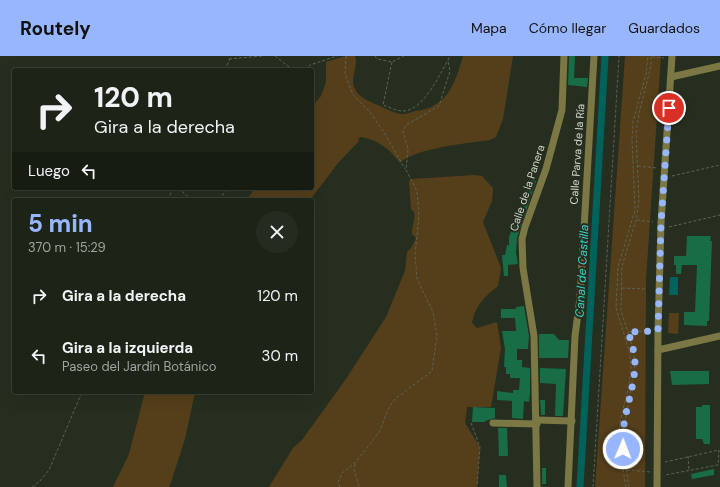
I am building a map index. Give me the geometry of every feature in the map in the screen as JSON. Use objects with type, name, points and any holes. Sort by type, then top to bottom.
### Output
[{"type":"street","name":"Calle de la Panera","points":[[537,487],[537,422],[534,336],[524,268],[522,239],[546,169],[562,110],[564,56]]},
{"type":"street","name":"Calle Parva de la Ría","points":[[568,487],[575,336],[580,298],[594,56]]},
{"type":"street","points":[[657,487],[660,226],[672,57]]},
{"type":"street","points":[[671,77],[720,66]]},
{"type":"street","points":[[658,350],[720,336]]},
{"type":"street","points":[[493,423],[572,421]]},
{"type":"path","points":[[225,68],[231,56]]},
{"type":"path","points":[[229,59],[262,56]]},
{"type":"path","points":[[275,56],[290,68]]},
{"type":"path","points":[[307,68],[310,65],[337,56]]},
{"type":"path","points":[[340,487],[338,482],[342,473],[355,463],[380,430],[388,409],[394,399],[432,371],[437,336],[433,312],[418,279],[415,255],[419,215],[417,191],[385,134],[370,112],[353,95],[345,74],[346,56]]},
{"type":"path","points":[[375,56],[377,59],[392,62],[404,56]]},
{"type":"path","points":[[392,62],[383,105],[401,111],[412,109],[425,98],[450,56]]},
{"type":"path","points":[[592,487],[618,56]]},
{"type":"path","points":[[626,487],[618,442],[620,422],[629,385],[630,354],[616,308],[618,267],[635,210],[632,128],[646,74],[648,56]]},
{"type":"path","points":[[629,487],[622,440],[635,365],[633,349],[621,310],[622,266],[636,220],[639,201],[637,166],[638,113],[651,66],[651,57],[672,57]]},
{"type":"path","points":[[406,170],[408,149],[403,131],[404,127],[425,113],[439,106],[450,71],[448,60]]},
{"type":"path","points":[[664,178],[720,165]]},
{"type":"path","points":[[637,166],[665,168]]},
{"type":"path","points":[[180,190],[190,198]]},
{"type":"path","points":[[636,220],[660,226],[720,215]]},
{"type":"path","points":[[622,288],[647,288]]},
{"type":"path","points":[[628,332],[658,331]]},
{"type":"path","points":[[32,487],[40,481],[49,470],[81,394]]},
{"type":"path","points":[[471,423],[480,448],[477,487]]},
{"type":"path","points":[[627,470],[664,472],[664,475],[718,465],[719,450],[664,462],[664,467]]},
{"type":"path","points":[[688,456],[689,471]]},
{"type":"path","points":[[355,463],[354,470],[359,487]]},
{"type":"shaded area","points":[[346,56],[355,56],[356,64],[353,85],[359,95],[388,110],[403,114],[426,109],[442,100],[453,85],[463,56],[513,56],[503,119],[496,137],[490,140],[429,150],[407,158],[400,163],[383,146],[373,140],[361,137],[338,163],[312,198],[248,198],[254,190],[314,190],[314,105],[321,96],[326,82],[326,62]]},
{"type":"shaded area","points":[[625,56],[661,56],[646,280],[645,487],[595,487]]},
{"type":"shaded area","points":[[475,175],[482,176],[493,188],[492,201],[483,222],[501,268],[498,286],[481,302],[475,312],[472,323],[477,328],[497,322],[501,348],[491,407],[467,407],[465,423],[480,447],[477,487],[269,487],[293,448],[302,440],[346,379],[386,317],[405,271],[407,252],[411,248],[416,238],[412,234],[414,212],[411,209],[409,181],[412,179]]},
{"type":"shaded area","points":[[669,313],[679,313],[678,334],[668,333]]},
{"type":"shaded area","points":[[144,394],[195,394],[185,439],[169,487],[113,487],[129,454]]},
{"type":"water","points":[[670,277],[678,277],[678,295],[669,295]]},
{"type":"building","points":[[569,56],[575,56],[574,78],[588,78],[587,87],[568,85]]},
{"type":"building","points":[[531,179],[536,181],[517,238],[516,253],[518,264],[508,265],[508,276],[504,276],[502,255],[505,255],[507,245],[509,245],[509,237]]},
{"type":"building","points":[[687,236],[711,236],[709,321],[707,321],[707,326],[684,325],[684,312],[695,312],[697,265],[682,265],[681,274],[676,274],[674,256],[686,256]]},
{"type":"building","points":[[524,306],[529,336],[528,349],[517,349],[517,360],[522,360],[522,367],[530,368],[530,393],[529,402],[524,401],[523,419],[512,418],[512,401],[497,400],[497,391],[513,393],[513,390],[519,390],[520,378],[510,378],[510,374],[506,374],[506,367],[504,367],[505,349],[502,331],[516,331],[515,318],[501,318],[501,309],[516,309],[516,307]]},
{"type":"building","points":[[539,334],[554,334],[559,340],[569,340],[568,358],[539,358]]},
{"type":"building","points":[[540,368],[566,369],[563,416],[555,416],[556,384],[540,383]]},
{"type":"building","points":[[670,371],[709,371],[709,384],[672,385]]},
{"type":"building","points":[[540,400],[545,400],[545,415],[541,415]]},
{"type":"building","points":[[702,405],[710,405],[710,444],[704,444],[702,439],[696,439],[696,407],[702,407]]},
{"type":"building","points":[[473,407],[495,408],[495,418],[485,422],[472,422]]},
{"type":"building","points":[[498,428],[507,428],[508,456],[499,456]]},
{"type":"building","points":[[542,468],[546,468],[546,484],[542,484]]},
{"type":"building","points":[[714,469],[714,475],[692,479],[691,474]]},
{"type":"building","points":[[499,475],[506,475],[507,487],[499,487]]},
{"type":"waterway","name":"Canal de Castilla","points":[[580,487],[605,56]]},
{"type":"route","points":[[623,449],[622,440],[625,418],[635,365],[633,349],[628,332],[658,331],[661,223],[669,108]]}]
